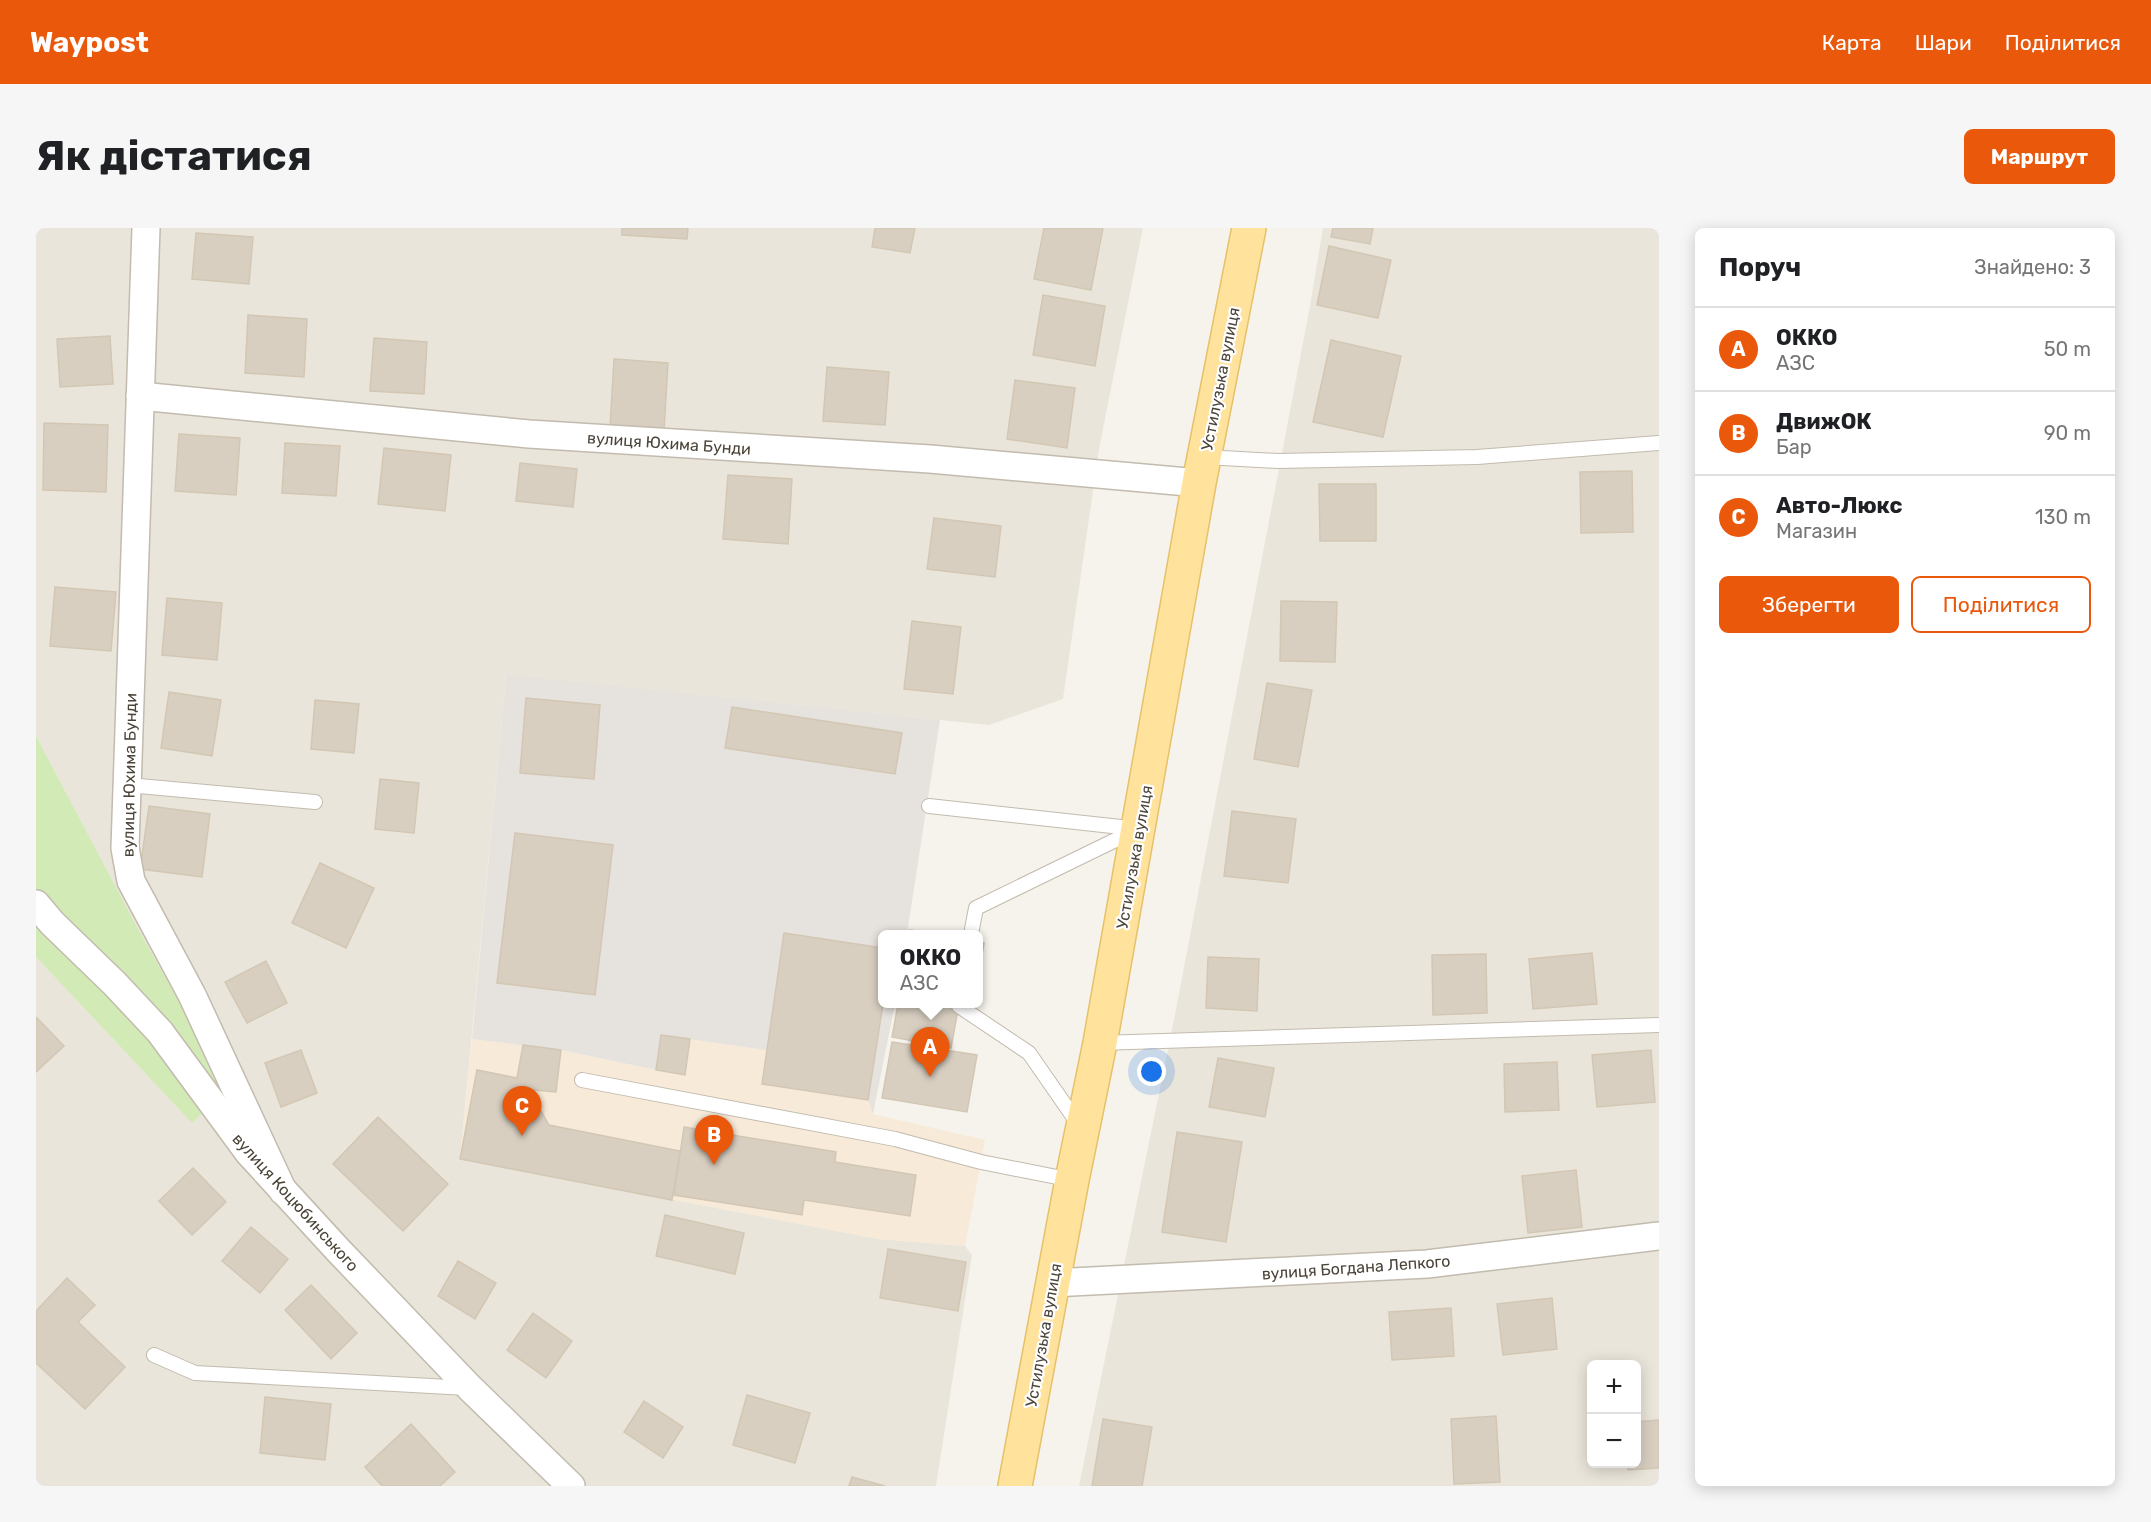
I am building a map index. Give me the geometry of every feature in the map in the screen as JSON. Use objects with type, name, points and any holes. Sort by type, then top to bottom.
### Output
[{"type":"main road","name":"Устилузька вулиця","points":[[1015,1486],[1052,1283],[1100,1043],[1202,470],[1249,228]]},
{"type":"street","name":"вулиця Юхима Бунди","points":[[146,228],[125,848],[131,881],[192,995],[283,1191]]},
{"type":"street","name":"вулиця Юхима Бунди","points":[[140,396],[529,434],[930,459],[1202,470]]},
{"type":"street","name":"вулиця Коцюбинського","points":[[36,904],[160,1032],[249,1153],[283,1191],[470,1388],[571,1486]]},
{"type":"street","name":"вулиця Богдана Лепкого","points":[[1052,1283],[1427,1264],[1659,1236]]},
{"type":"lane","points":[[1202,470],[1278,461],[1477,457],[1659,443]]},
{"type":"lane","points":[[128,785],[315,802]]},
{"type":"lane","points":[[929,806],[1139,829]]},
{"type":"lane","points":[[972,930],[976,909],[1139,829]]},
{"type":"lane","points":[[962,1008],[1029,1053],[1082,1129]]},
{"type":"lane","points":[[1100,1043],[1659,1024]]},
{"type":"lane","points":[[582,1080],[895,1139],[981,1162],[1072,1180]]},
{"type":"lane","points":[[154,1355],[195,1374],[470,1388]]},
{"type":"shaded area","points":[[36,228],[1143,228],[1099,449],[1063,699],[989,725],[506,676],[460,1159],[879,1239],[965,1246],[972,1255],[936,1486],[36,1486],[36,957],[192,1123],[228,1089],[137,927],[36,736]]},
{"type":"shaded area","points":[[1323,228],[1659,228],[1659,1486],[1079,1486],[1173,1025]]},
{"type":"shaded area","points":[[506,675],[940,720],[908,930],[878,930],[878,1008],[894,1008],[873,1114],[868,1100],[762,1084],[766,1050],[661,1035],[656,1070],[561,1050],[472,1039]]},
{"type":"shaded area","points":[[661,1035],[766,1050],[762,1084],[868,1100],[873,1114],[985,1140],[965,1246],[879,1239],[460,1159],[472,1039],[561,1050],[655,1070]]},
{"type":"green space","points":[[36,736],[137,927],[228,1089],[192,1123],[36,957]]},
{"type":"building","points":[[622,228],[688,228],[687,239],[622,235]]},
{"type":"building","points":[[875,228],[915,228],[910,253],[872,247]]},
{"type":"building","points":[[1044,228],[1103,228],[1091,290],[1034,279]]},
{"type":"building","points":[[1333,228],[1373,228],[1370,244],[1331,237]]},
{"type":"building","points":[[196,233],[253,237],[249,284],[192,279]]},
{"type":"building","points":[[1329,246],[1391,260],[1378,318],[1317,305]]},
{"type":"building","points":[[1043,295],[1105,306],[1095,366],[1033,355]]},
{"type":"building","points":[[248,315],[307,319],[304,377],[245,373]]},
{"type":"building","points":[[110,336],[113,384],[60,387],[57,339]]},
{"type":"building","points":[[374,338],[427,342],[424,394],[370,391]]},
{"type":"building","points":[[1331,340],[1401,356],[1383,437],[1313,422]]},
{"type":"building","points":[[614,359],[668,363],[664,430],[610,427]]},
{"type":"building","points":[[827,367],[889,372],[885,425],[823,421]]},
{"type":"building","points":[[1015,380],[1075,388],[1067,448],[1007,439]]},
{"type":"building","points":[[44,423],[108,425],[106,492],[43,490]]},
{"type":"building","points":[[179,434],[240,438],[236,495],[175,491]]},
{"type":"building","points":[[285,443],[340,446],[336,496],[282,493]]},
{"type":"building","points":[[384,448],[451,455],[445,511],[378,504]]},
{"type":"building","points":[[520,463],[577,469],[573,507],[516,501]]},
{"type":"building","points":[[1632,471],[1633,532],[1581,533],[1580,472]]},
{"type":"building","points":[[728,475],[792,479],[788,544],[723,539]]},
{"type":"building","points":[[1319,484],[1376,484],[1376,541],[1320,541]]},
{"type":"building","points":[[934,518],[1001,526],[995,577],[927,569]]},
{"type":"building","points":[[55,587],[116,592],[111,651],[50,646]]},
{"type":"building","points":[[167,598],[222,603],[217,660],[162,655]]},
{"type":"building","points":[[1281,601],[1337,602],[1335,662],[1280,661]]},
{"type":"building","points":[[912,621],[961,627],[953,694],[904,689]]},
{"type":"building","points":[[1267,683],[1312,690],[1298,767],[1254,759]]},
{"type":"building","points":[[169,692],[221,700],[212,756],[161,748]]},
{"type":"building","points":[[526,698],[600,705],[594,779],[520,773]]},
{"type":"building","points":[[315,700],[359,704],[354,753],[311,749]]},
{"type":"building","points":[[732,707],[902,733],[895,774],[725,748]]},
{"type":"building","points":[[380,779],[419,783],[414,833],[375,829]]},
{"type":"building","points":[[149,806],[210,814],[202,877],[140,869]]},
{"type":"building","points":[[1232,811],[1296,819],[1288,883],[1224,876]]},
{"type":"building","points":[[515,833],[613,845],[595,995],[497,983]]},
{"type":"building","points":[[320,863],[374,888],[346,948],[292,923]]},
{"type":"building","points":[[784,933],[878,947],[878,1008],[882,1008],[868,1100],[762,1084]]},
{"type":"building","points":[[1592,953],[1597,1004],[1533,1009],[1529,959]]},
{"type":"building","points":[[1486,954],[1487,1013],[1433,1015],[1432,955]]},
{"type":"building","points":[[1208,957],[1259,959],[1257,1011],[1206,1008]]},
{"type":"building","points":[[266,961],[287,1003],[247,1023],[225,982]]},
{"type":"building","points":[[897,1008],[958,1008],[951,1048],[892,1037]]},
{"type":"building","points":[[36,1017],[64,1046],[36,1072]]},
{"type":"building","points":[[661,1035],[690,1039],[685,1075],[656,1070]]},
{"type":"building","points":[[892,1042],[977,1055],[967,1112],[882,1098]]},
{"type":"building","points":[[523,1045],[561,1050],[556,1092],[533,1090],[530,1109],[541,1111],[549,1125],[680,1151],[672,1200],[460,1159],[477,1070],[517,1078]]},
{"type":"building","points":[[301,1050],[317,1093],[281,1107],[265,1063]]},
{"type":"building","points":[[1651,1050],[1655,1102],[1597,1107],[1592,1055]]},
{"type":"building","points":[[1218,1058],[1274,1068],[1265,1117],[1209,1107]]},
{"type":"building","points":[[1557,1062],[1559,1110],[1505,1112],[1504,1064]]},
{"type":"building","points":[[378,1117],[448,1184],[403,1231],[333,1164]]},
{"type":"building","points":[[684,1127],[836,1152],[835,1162],[916,1175],[910,1216],[804,1200],[802,1215],[674,1195]]},
{"type":"building","points":[[1177,1132],[1242,1142],[1226,1242],[1162,1232]]},
{"type":"building","points":[[193,1168],[226,1202],[192,1235],[159,1201]]},
{"type":"building","points":[[1576,1170],[1582,1227],[1528,1233],[1522,1176]]},
{"type":"building","points":[[665,1215],[744,1233],[735,1274],[656,1256]]},
{"type":"building","points":[[251,1227],[288,1259],[260,1293],[222,1261]]},
{"type":"building","points":[[888,1249],[966,1262],[958,1311],[880,1298]]},
{"type":"building","points":[[458,1261],[496,1283],[475,1319],[438,1296]]},
{"type":"building","points":[[67,1278],[95,1305],[78,1322],[125,1367],[85,1409],[36,1363],[36,1311]]},
{"type":"building","points":[[311,1285],[357,1333],[331,1359],[285,1310]]},
{"type":"building","points":[[1552,1298],[1557,1349],[1503,1355],[1497,1304]]},
{"type":"building","points":[[1451,1308],[1454,1356],[1392,1360],[1389,1312]]},
{"type":"building","points":[[533,1313],[572,1341],[546,1378],[507,1350]]},
{"type":"building","points":[[747,1395],[810,1413],[795,1463],[733,1445]]},
{"type":"building","points":[[265,1397],[331,1404],[325,1460],[260,1453]]},
{"type":"building","points":[[644,1401],[683,1427],[663,1458],[624,1432]]},
{"type":"building","points":[[1496,1416],[1500,1482],[1454,1484],[1451,1419]]},
{"type":"building","points":[[1103,1419],[1152,1427],[1142,1486],[1092,1486]]},
{"type":"building","points":[[1659,1420],[1659,1468],[1628,1470],[1628,1468],[1641,1468],[1641,1422]]},
{"type":"building","points":[[411,1424],[455,1472],[440,1486],[382,1486],[365,1467]]},
{"type":"building","points":[[852,1477],[885,1486],[849,1486]]},
{"type":"place","name":"ОККО","points":[[930,1077]]},
{"type":"place","name":"Авто-Люкс","points":[[522,1136]]},
{"type":"place","name":"ДвижОК","points":[[714,1165]]}]
